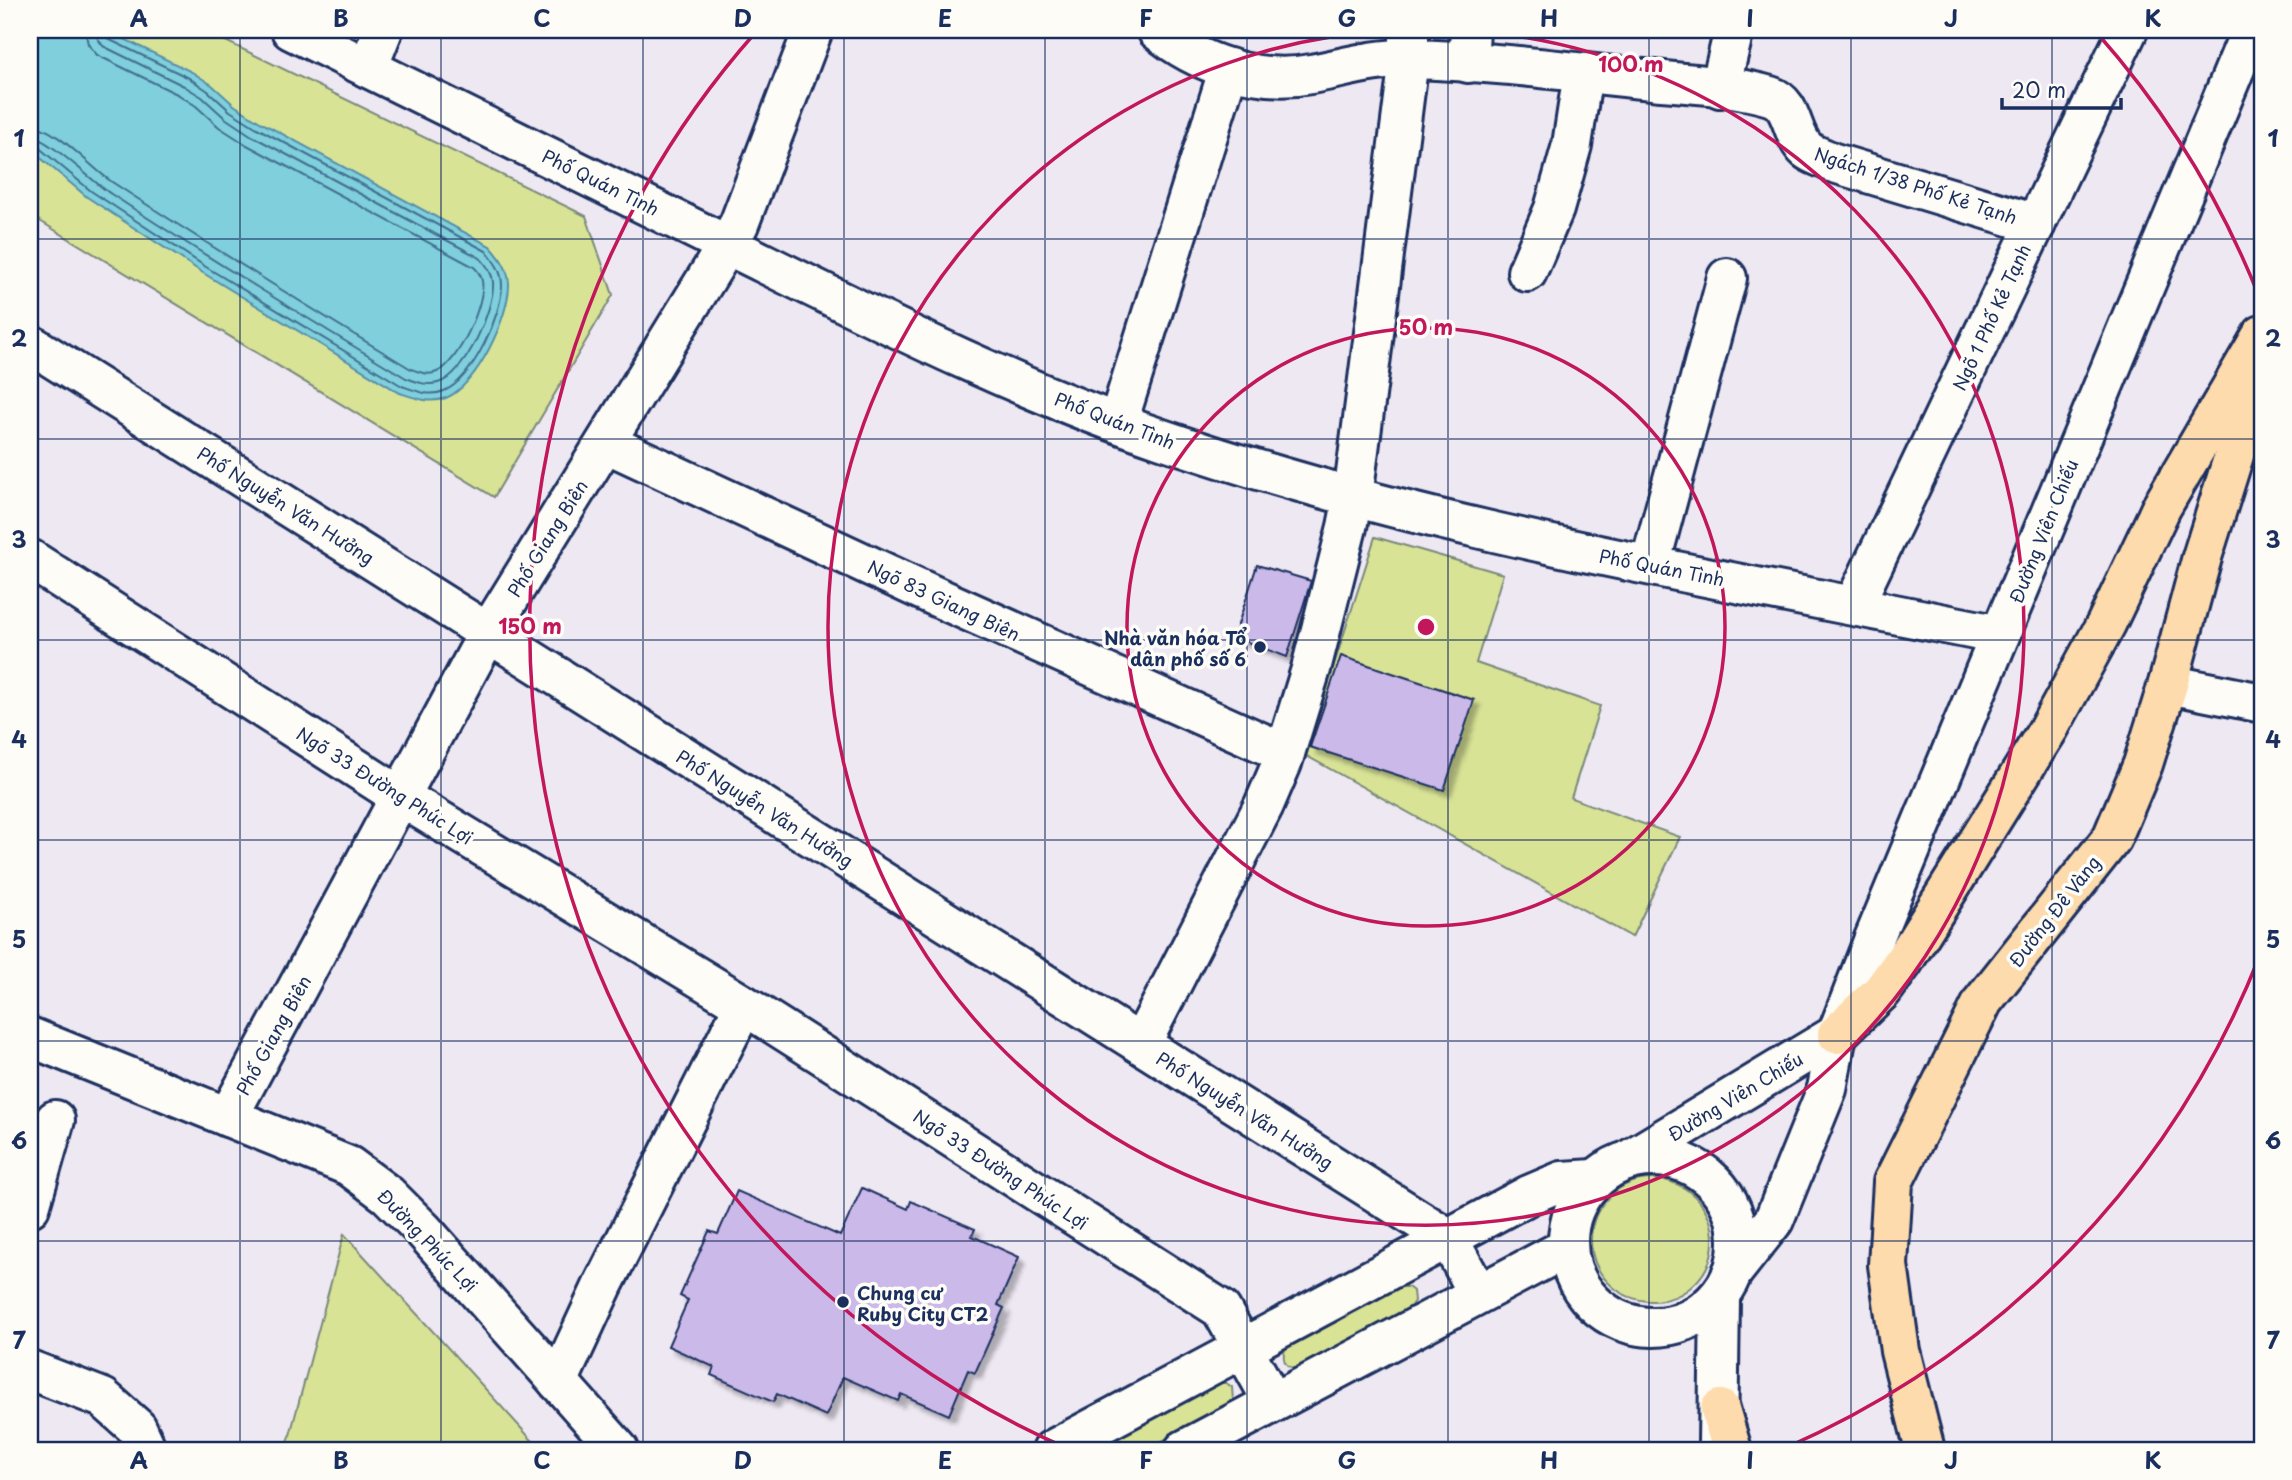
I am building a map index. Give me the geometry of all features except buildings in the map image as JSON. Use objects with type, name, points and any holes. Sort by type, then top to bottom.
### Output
[{"type":"main road","points":[[1837,1034],[1882,991],[1903,962],[2049,728],[2106,624],[2161,508],[2262,335]]},
{"type":"main road","name":"Đường Đê Vàng","points":[[1925,1450],[1900,1351],[1888,1265],[1893,1182],[1983,1001],[2112,838],[2143,764],[2168,684],[2202,557],[2262,366]]},
{"type":"main road","points":[[1720,1409],[1732,1450]]},
{"type":"street","name":"Phố Quán Tình","points":[[291,30],[856,309],[1019,384],[1159,438],[1309,485],[1460,524],[2000,635]]},
{"type":"street","points":[[368,68],[383,30]]},
{"type":"street","name":"Phố Giang Biên","points":[[228,1116],[488,633],[739,224],[813,30]]},
{"type":"street","name":"Ngách 1/38 Phố Kẻ Tạnh","points":[[1157,30],[1190,53],[1229,68],[1277,77],[1308,75],[1364,62],[1409,44],[1469,46],[1583,73],[1773,96],[1788,110],[1795,133],[1808,150],[1831,162],[2036,224]]},
{"type":"street","points":[[1720,88],[1734,30]]},
{"type":"street","name":"Ngõ 1 Phố Kẻ Tạnh","points":[[1854,605],[2128,30]]},
{"type":"street","name":"Đường Viên Chiếu","points":[[1726,1286],[1774,1220],[1827,1089],[1837,1034],[1873,941],[2251,30]]},
{"type":"street","points":[[1141,1044],[1264,805],[1285,753],[1311,668],[1353,496],[1409,44]]},
{"type":"street","points":[[1118,422],[1229,68]]},
{"type":"street","points":[[1528,272],[1554,209],[1572,145],[1583,73]]},
{"type":"street","points":[[1650,565],[1727,278]]},
{"type":"street","name":"Phố Nguyễn Văn Hưởng","points":[[30,344],[1448,1238],[1478,1293]]},
{"type":"street","name":"Ngõ 83 Giang Biên","points":[[606,443],[951,603],[1285,753]]},
{"type":"street","name":"Ngõ 33 Đường Phúc Lợi","points":[[30,559],[401,797],[744,1005],[1221,1309],[1273,1402]]},
{"type":"street","points":[[2168,684],[2262,702]]},
{"type":"street","points":[[558,1382],[603,1285],[744,1005]]},
{"type":"street","name":"Đường Viên Chiếu","points":[[1632,1158],[1837,1034]]},
{"type":"street","name":"Đường Phúc Lợi","points":[[30,1037],[349,1166],[388,1195],[423,1230],[618,1450]]},
{"type":"street","points":[[30,1206],[55,1120]]},
{"type":"street","points":[[1718,1450],[1726,1286],[1738,1236],[1731,1208],[1716,1184],[1694,1167],[1667,1158],[1632,1158],[1594,1179],[1580,1197],[1570,1217],[1567,1239],[1570,1265],[1581,1289],[1600,1308],[1623,1321],[1649,1326],[1672,1324],[1693,1316],[1726,1286]]},
{"type":"street","points":[[1052,1450],[1548,1185],[1562,1181],[1594,1179]]},
{"type":"street","points":[[1184,1450],[1568,1247]]},
{"type":"street","points":[[30,1370],[103,1398],[137,1427],[147,1450]]},
{"type":"green space","points":[[30,30],[203,30],[586,216],[613,295],[494,497],[30,215]]},
{"type":"green space","points":[[1375,537],[1503,574],[1476,663],[1600,706],[1571,798],[1680,837],[1632,937],[1305,755]]},
{"type":"green space","points":[[1652,1179],[1675,1184],[1695,1197],[1708,1217],[1713,1240],[1708,1263],[1695,1283],[1675,1296],[1652,1301],[1629,1296],[1609,1283],[1596,1263],[1591,1240],[1596,1217],[1609,1197],[1629,1184]]},
{"type":"green space","points":[[344,1234],[541,1450],[286,1450]]},
{"type":"green space","points":[[1395,1287],[1408,1287],[1413,1291],[1414,1301],[1408,1310],[1300,1368],[1287,1364],[1284,1357],[1288,1344]]},
{"type":"green space","points":[[1218,1383],[1226,1383],[1232,1387],[1233,1400],[1229,1406],[1145,1450],[1091,1450]]},
{"type":"water","points":[[30,30],[106,30],[192,72],[260,122],[490,246],[507,272],[508,297],[498,330],[480,365],[458,391],[446,398],[423,400],[400,393],[203,273],[87,197],[30,149]]},
{"type":"place","name":"Nhà văn hóa Tổ dân phố số 6","points":[[1260,647]]},
{"type":"place","name":"Chung cư Ruby City CT2","points":[[843,1302]]}]
